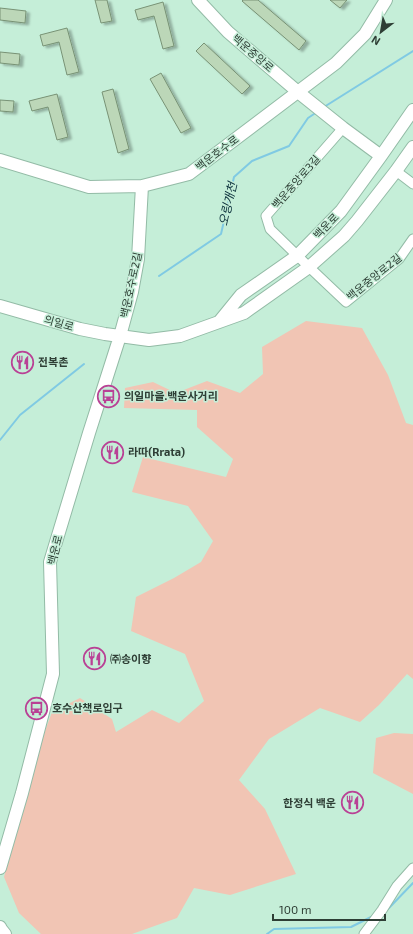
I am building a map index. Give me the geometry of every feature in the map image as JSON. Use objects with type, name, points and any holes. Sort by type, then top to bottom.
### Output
[{"type":"main road","name":"백운중앙로","points":[[198,0],[228,32],[338,124]]},
{"type":"main road","name":"백운호수로","points":[[0,160],[90,187],[142,186],[190,174],[336,63],[365,34],[386,0]]},
{"type":"main road","name":"백운로","points":[[219,322],[241,295],[297,256],[341,211],[413,110]]},
{"type":"main road","points":[[338,124],[381,156]]},
{"type":"main road","name":"백운로","points":[[0,868],[22,793],[53,674],[50,562],[120,336],[149,340],[180,336],[244,313],[309,268],[344,236],[396,171],[413,147]]},
{"type":"main road","name":"백운호수로2길","points":[[120,336],[132,292],[138,259],[142,186]]},
{"type":"main road","points":[[328,224],[326,234],[328,239],[332,240],[344,236]]},
{"type":"main road","name":"의일로","points":[[0,306],[80,329],[120,336]]},
{"type":"main road","points":[[0,927],[5,934]]},
{"type":"street","name":"백운중앙로3길","points":[[297,256],[270,229],[266,216],[338,124]]},
{"type":"street","points":[[396,171],[413,184]]},
{"type":"street","name":"백운중앙로2길","points":[[297,256],[346,302],[399,259],[413,239]]},
{"type":"street","points":[[364,934],[382,910],[397,886],[413,868]]},
{"type":"shaded area","points":[[306,321],[362,328],[388,375],[406,423],[413,425],[413,679],[407,674],[379,705],[360,722],[320,708],[269,739],[239,780],[265,809],[296,874],[230,895],[194,888],[177,918],[132,934],[41,934],[19,913],[4,877],[29,774],[52,712],[80,698],[112,719],[116,732],[152,710],[179,723],[204,701],[185,654],[131,631],[136,597],[174,578],[201,562],[213,541],[188,506],[132,492],[143,457],[226,477],[233,459],[197,427],[197,410],[124,408],[125,388],[153,382],[176,393],[207,381],[240,393],[263,374],[262,347]]},
{"type":"shaded area","points":[[394,733],[413,734],[413,794],[373,773],[376,738]]},
{"type":"building","points":[[95,0],[107,0],[112,21],[101,23]]},
{"type":"building","points":[[258,0],[306,41],[299,50],[242,1]]},
{"type":"building","points":[[330,0],[347,0],[340,8]]},
{"type":"building","points":[[163,2],[174,46],[163,49],[154,16],[138,20],[135,10]]},
{"type":"building","points":[[0,8],[26,11],[25,23],[0,20]]},
{"type":"building","points":[[67,28],[79,72],[67,75],[59,42],[43,46],[40,35]]},
{"type":"building","points":[[204,43],[250,86],[242,94],[196,51]]},
{"type":"building","points":[[0,52],[20,54],[19,65],[0,63]]},
{"type":"building","points":[[161,73],[191,128],[181,133],[150,79]]},
{"type":"building","points":[[113,89],[129,149],[118,153],[102,92]]},
{"type":"building","points":[[57,94],[68,137],[57,140],[48,107],[32,111],[29,101]]},
{"type":"building","points":[[0,100],[14,101],[13,112],[0,111]]},
{"type":"waterway","name":"오링개천","points":[[324,107],[413,51]]},
{"type":"waterway","name":"오링개천","points":[[159,276],[221,234],[234,177],[252,161],[289,146],[308,118],[317,112]]},
{"type":"waterway","name":"오링개천","points":[[0,440],[20,415],[84,364]]},
{"type":"waterway","points":[[388,909],[413,883]]},
{"type":"waterway","points":[[267,934],[274,929],[351,927],[371,917]]},
{"type":"place","name":"전복촌","points":[[22,362]]},
{"type":"place","name":"의일마을.백운사거리","points":[[109,396]]},
{"type":"place","name":"라따(Rrata)","points":[[112,452]]},
{"type":"place","name":"㈜송이향","points":[[95,659]]},
{"type":"place","name":"호수산책로입구","points":[[37,708]]},
{"type":"place","name":"한정식 백운","points":[[352,803]]}]
